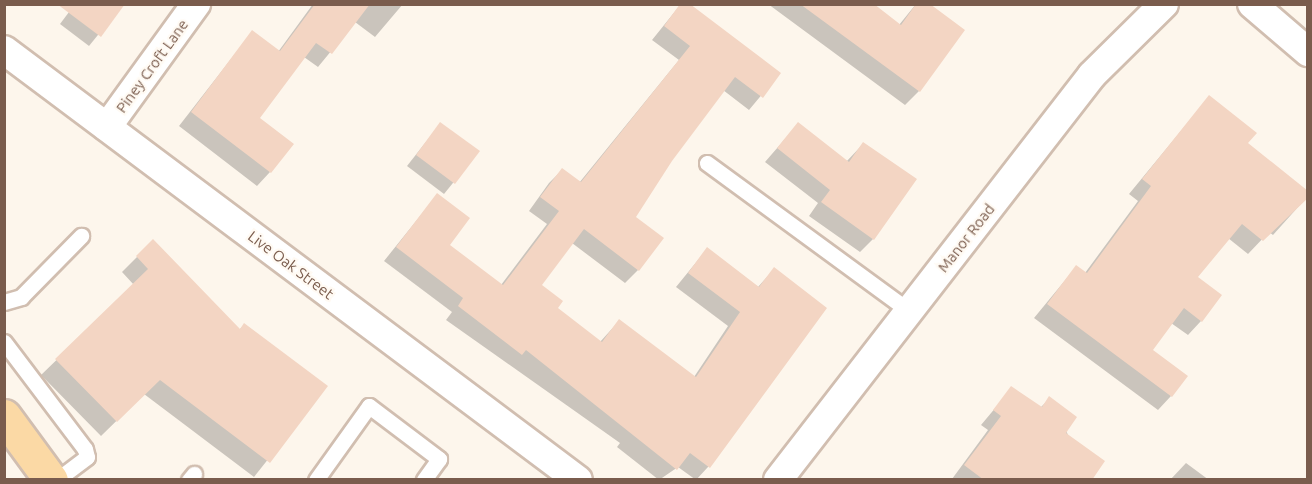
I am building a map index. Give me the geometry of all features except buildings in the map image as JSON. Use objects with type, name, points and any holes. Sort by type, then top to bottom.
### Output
[{"type":"main road","points":[[4,416],[51,480]]},
{"type":"street","name":"Piney Croft Lane","points":[[107,127],[196,4]]},
{"type":"street","name":"Manor Road","points":[[778,480],[1092,75],[1164,4]]},
{"type":"street","points":[[1252,4],[1308,52]]},
{"type":"street","name":"Live Oak Street","points":[[4,50],[578,480]]},
{"type":"lane","points":[[707,163],[909,311]]},
{"type":"lane","points":[[4,302],[21,297],[81,236]]},
{"type":"lane","points":[[8,352],[86,449],[87,457],[57,480]]},
{"type":"lane","points":[[316,480],[369,406],[439,459],[424,480]]}]
